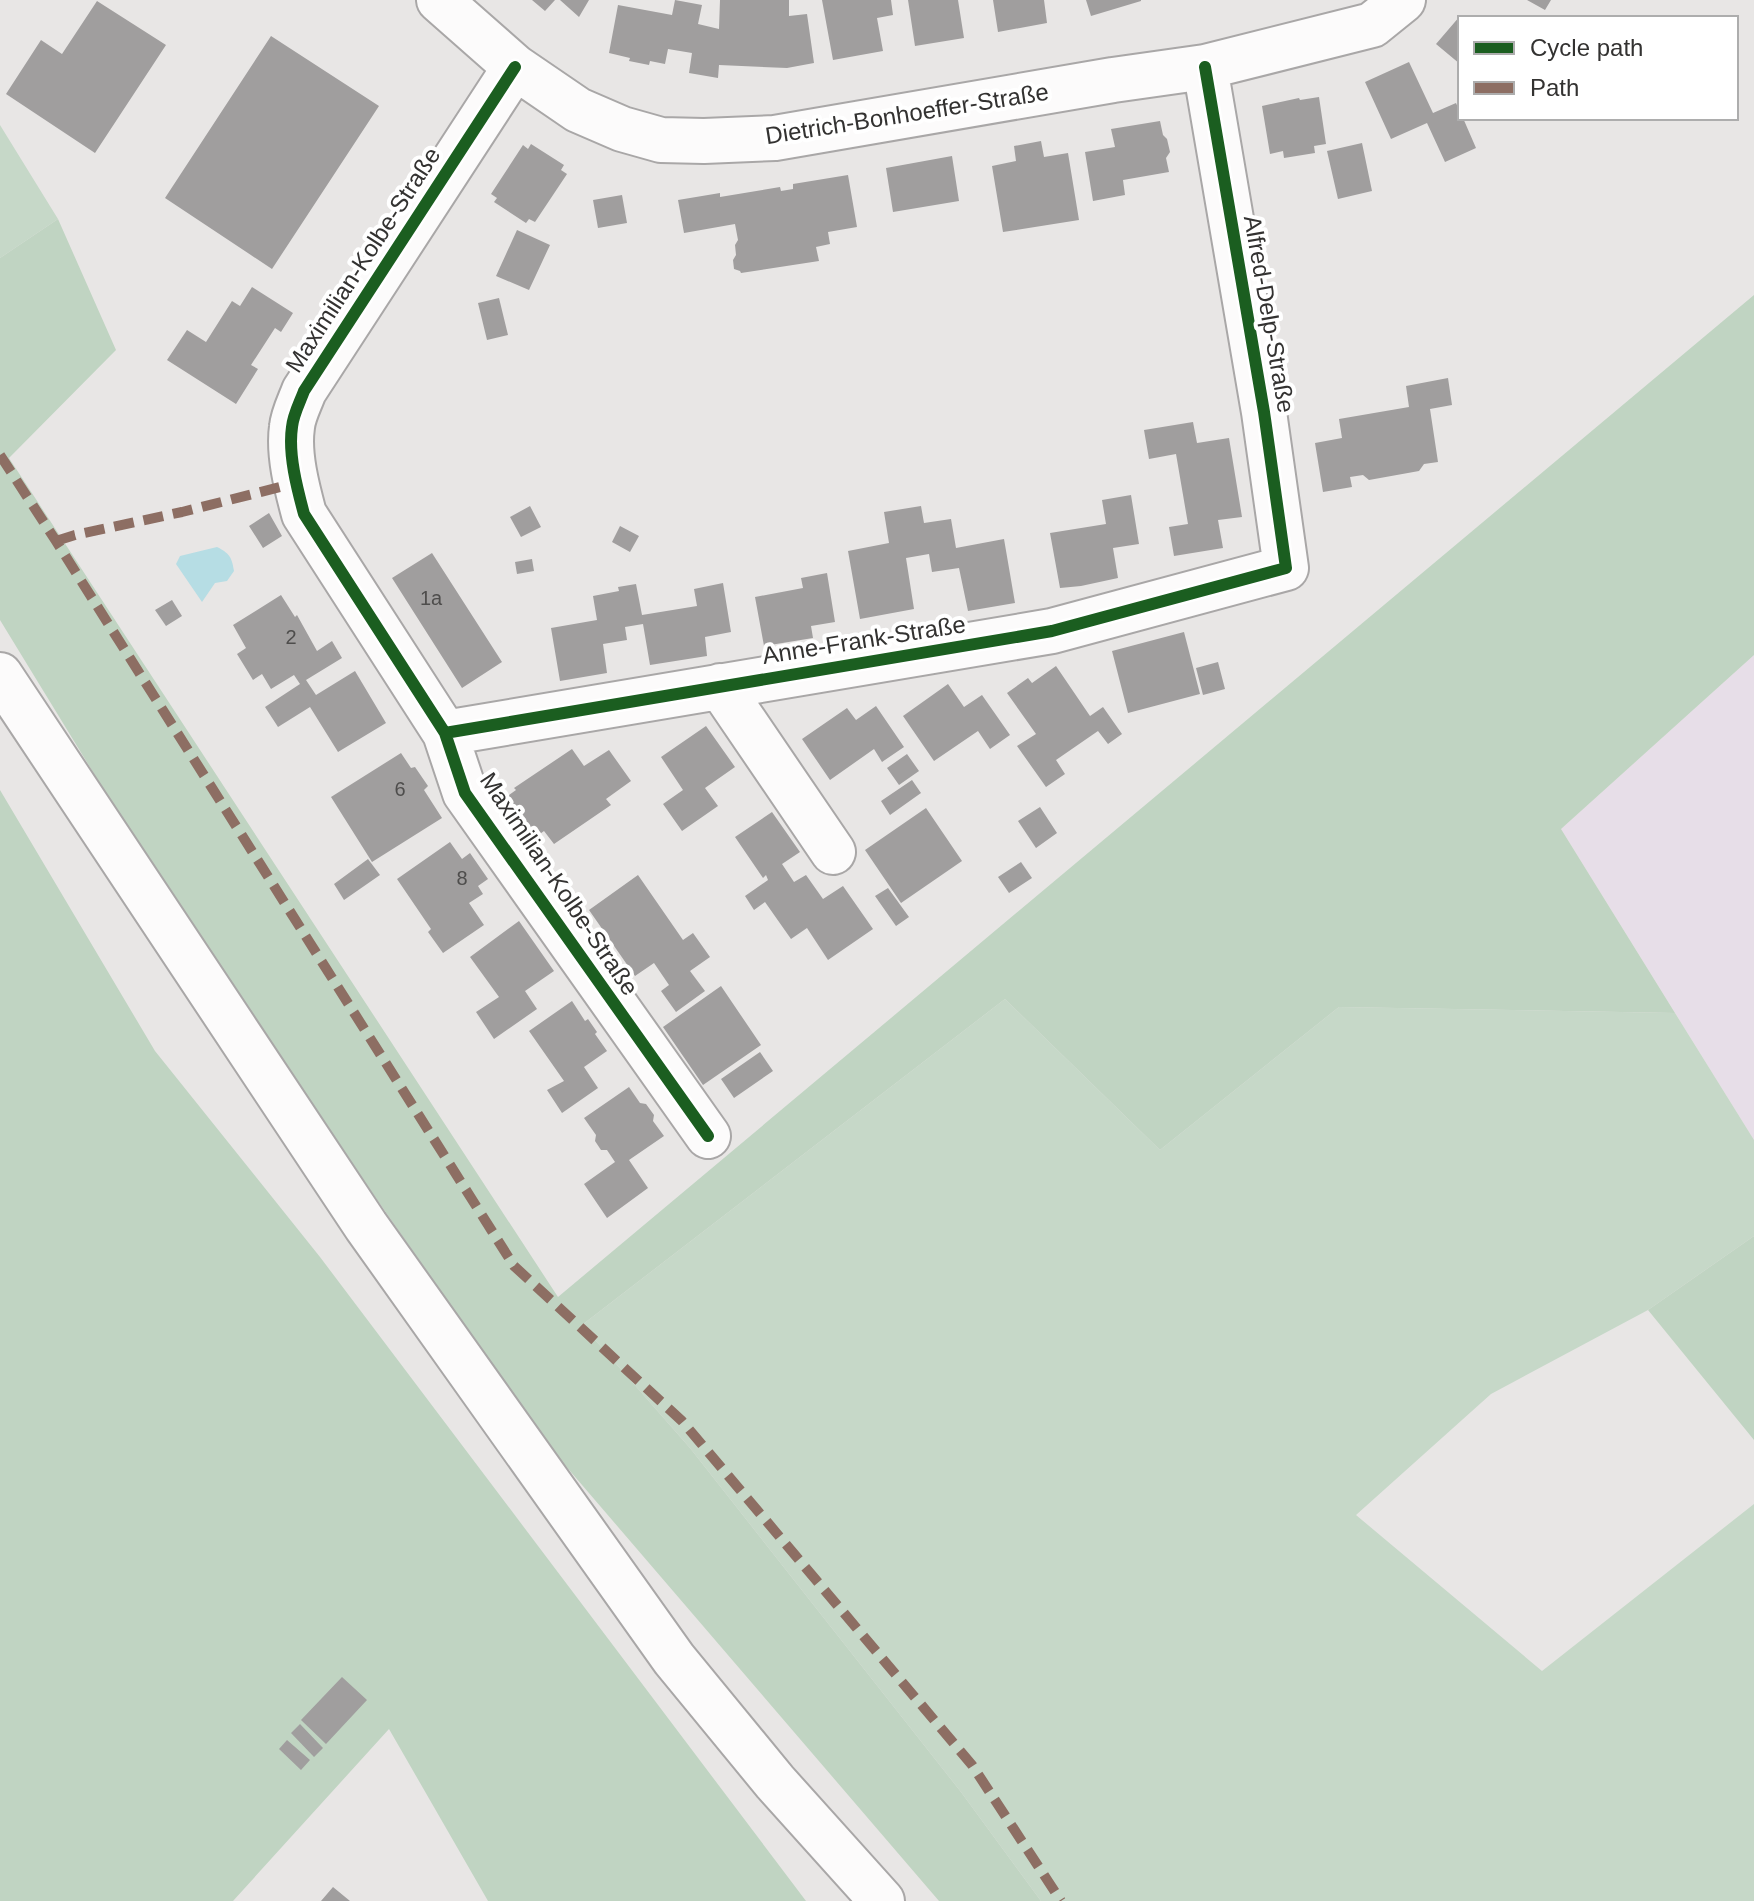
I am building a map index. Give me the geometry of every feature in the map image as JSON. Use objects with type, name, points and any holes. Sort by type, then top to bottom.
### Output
[{"type":"main road","name":"Dietrich-Bonhoeffer-Straße","points":[[439,0],[515,67],[578,110],[622,129],[661,140],[704,141],[775,138],[1205,67],[1372,25],[1403,0]]},
{"type":"main road","name":"Maximilian-Kolbe-Straße","points":[[515,67],[304,391],[292,427],[293,467],[304,514],[445,733],[465,793],[708,1136]]},
{"type":"main road","name":"Alfred-Delp-Straße","points":[[1205,67],[1264,412],[1286,568]]},
{"type":"main road","name":"Anne-Frank-Straße","points":[[445,733],[1052,631],[1286,568]]},
{"type":"main road","points":[[0,675],[366,1226],[674,1659],[775,1782],[882,1901]]},
{"type":"main road","points":[[720,686],[833,852]]},
{"type":"shaded area","points":[[1754,655],[1754,1140],[1561,829]]},
{"type":"green space","points":[[0,125],[58,219],[0,258]]},
{"type":"green space","points":[[58,219],[116,350],[9,458],[558,1297],[1754,295],[1754,655],[1561,829],[1675,1013],[1339,1007],[1160,1150],[1005,999],[582,1325],[690,1448],[961,1792],[1041,1901],[939,1901],[546,1443],[187,926],[0,620],[0,258]]},
{"type":"green space","points":[[0,790],[155,1051],[320,1257],[806,1901],[488,1901],[389,1729],[233,1901],[0,1901]]},
{"type":"green space","points":[[1005,999],[1160,1150],[1339,1007],[1675,1013],[1754,1140],[1754,1236],[1648,1310],[1491,1394],[1356,1515],[1542,1671],[1754,1504],[1754,1901],[1041,1901],[961,1792],[690,1448],[582,1325]]},
{"type":"green space","points":[[1754,1236],[1754,1440],[1648,1310]]},
{"type":"water","points":[[217,547],[229,556],[234,571],[227,581],[215,583],[202,602],[176,564],[180,556]]},
{"type":"building","points":[[532,0],[555,0],[545,11]]},
{"type":"building","points":[[560,0],[589,0],[579,17]]},
{"type":"building","points":[[675,0],[702,5],[698,24],[719,29],[720,0],[789,0],[789,16],[807,14],[814,63],[787,68],[719,65],[718,78],[689,73],[692,53],[668,49],[665,64],[650,61],[649,65],[609,53],[618,5],[672,15]]},
{"type":"building","points":[[822,0],[891,0],[893,15],[877,18],[883,51],[833,60]]},
{"type":"building","points":[[908,0],[958,0],[964,38],[915,46]]},
{"type":"building","points":[[993,0],[1044,0],[1047,23],[998,32]]},
{"type":"building","points":[[1086,0],[1141,0],[1141,1],[1091,16]]},
{"type":"building","points":[[1527,0],[1551,0],[1545,10]]},
{"type":"building","points":[[97,1],[166,45],[95,153],[6,94],[41,40],[62,54]]},
{"type":"building","points":[[1458,18],[1458,62],[1436,44]]},
{"type":"building","points":[[271,36],[379,106],[272,269],[165,198]]},
{"type":"building","points":[[1409,62],[1433,113],[1456,103],[1458,120],[1464,120],[1476,148],[1445,162],[1427,123],[1391,139],[1365,82]]},
{"type":"building","points":[[1319,97],[1326,144],[1314,146],[1315,153],[1284,158],[1283,151],[1270,154],[1262,106]]},
{"type":"building","points":[[1160,121],[1170,152],[1166,158],[1169,172],[1123,180],[1125,195],[1093,201],[1085,152],[1115,147],[1111,129]]},
{"type":"building","points":[[1041,141],[1044,157],[1068,153],[1079,220],[1003,232],[992,166],[1016,161],[1014,146]]},
{"type":"building","points":[[1362,143],[1372,191],[1338,199],[1327,151]]},
{"type":"building","points":[[531,144],[564,165],[561,170],[567,174],[535,222],[529,219],[526,223],[494,202],[497,198],[491,194],[523,145],[528,149]]},
{"type":"building","points":[[952,156],[959,201],[893,212],[886,168]]},
{"type":"building","points":[[848,175],[857,227],[828,232],[830,244],[816,247],[819,261],[741,273],[734,269],[738,240],[735,224],[684,233],[678,200],[780,187],[781,191],[793,189],[793,184]]},
{"type":"building","points":[[622,195],[627,223],[598,228],[593,200]]},
{"type":"building","points":[[517,230],[550,245],[529,290],[496,276]]},
{"type":"building","points":[[252,287],[293,313],[281,332],[275,328],[251,365],[258,369],[236,404],[167,360],[187,330],[206,342],[232,301],[240,306]]},
{"type":"building","points":[[499,298],[508,335],[487,340],[478,303]]},
{"type":"building","points":[[1448,378],[1452,405],[1430,409],[1438,462],[1424,464],[1419,471],[1369,480],[1363,475],[1350,477],[1352,487],[1323,492],[1315,443],[1342,438],[1339,419],[1409,407],[1406,386]]},
{"type":"building","points":[[1193,422],[1197,443],[1229,438],[1242,517],[1218,520],[1223,548],[1174,556],[1169,527],[1188,524],[1176,454],[1149,459],[1144,430]]},
{"type":"building","points":[[1131,495],[1139,544],[1113,548],[1118,578],[1060,588],[1050,533],[1106,524],[1102,500]]},
{"type":"building","points":[[530,506],[541,527],[521,537],[510,517]]},
{"type":"building","points":[[921,506],[924,523],[951,519],[956,548],[1004,539],[1015,603],[968,611],[959,568],[932,572],[929,554],[906,558],[914,609],[860,619],[848,551],[889,543],[884,512]]},
{"type":"building","points":[[269,513],[282,536],[263,548],[249,526]]},
{"type":"building","points":[[620,526],[639,536],[630,552],[612,542]]},
{"type":"building","points":[[432,553],[502,662],[462,688],[392,578]]},
{"type":"building","points":[[532,559],[534,571],[517,574],[515,562]]},
{"type":"building","points":[[827,573],[835,622],[811,626],[813,638],[764,646],[755,597],[803,588],[801,578]]},
{"type":"building","points":[[723,583],[731,632],[705,637],[707,656],[650,665],[643,624],[625,627],[627,640],[603,644],[607,673],[560,681],[551,628],[597,620],[593,596],[636,584],[642,615],[697,606],[694,589]]},
{"type":"building","points":[[281,595],[295,617],[297,615],[317,651],[332,641],[342,658],[306,680],[316,695],[355,671],[386,723],[338,752],[310,707],[278,727],[265,707],[300,684],[294,675],[271,689],[262,674],[253,680],[237,654],[246,648],[233,625]]},
{"type":"building","points":[[172,600],[182,616],[166,626],[155,610]]},
{"type":"building","points":[[1184,632],[1200,694],[1128,713],[1112,651]]},
{"type":"building","points":[[1218,662],[1225,689],[1203,695],[1196,668]]},
{"type":"building","points":[[1056,666],[1090,716],[1103,707],[1122,734],[1108,744],[1098,731],[1056,760],[1065,774],[1046,787],[1017,746],[1036,734],[1007,693],[1028,678],[1032,683]]},
{"type":"building","points":[[948,684],[964,707],[982,695],[1010,735],[990,749],[978,731],[934,761],[903,716]]},
{"type":"building","points":[[876,706],[904,747],[882,762],[874,749],[830,780],[802,739],[847,708],[856,720]]},
{"type":"building","points":[[706,726],[735,767],[705,788],[718,806],[682,831],[663,804],[683,790],[661,757]]},
{"type":"building","points":[[572,749],[584,766],[609,750],[631,781],[606,799],[611,805],[554,844],[544,831],[526,844],[498,803],[516,790],[514,788]]},
{"type":"building","points":[[401,753],[428,786],[424,790],[442,818],[372,862],[331,797]]},
{"type":"building","points":[[907,754],[919,771],[899,785],[887,768]]},
{"type":"building","points":[[912,780],[921,793],[890,815],[881,801]]},
{"type":"building","points":[[1040,807],[1057,833],[1036,848],[1018,821]]},
{"type":"building","points":[[926,808],[962,861],[901,903],[865,850]]},
{"type":"building","points":[[772,812],[800,852],[782,864],[794,882],[806,875],[823,899],[843,886],[873,929],[828,960],[807,928],[791,939],[765,902],[754,910],[745,896],[768,880],[766,875],[763,878],[735,837]]},
{"type":"building","points":[[450,842],[462,859],[470,853],[488,879],[478,886],[483,894],[469,903],[484,925],[443,953],[428,932],[431,929],[397,879]]},
{"type":"building","points":[[368,859],[380,875],[344,900],[334,884]]},
{"type":"building","points":[[1021,862],[1032,878],[1009,893],[998,877]]},
{"type":"building","points":[[638,875],[683,940],[693,933],[710,957],[690,971],[705,991],[676,1012],[661,991],[669,985],[654,963],[635,976],[589,910]]},
{"type":"building","points":[[888,888],[909,917],[896,926],[875,896]]},
{"type":"building","points":[[519,921],[554,971],[525,991],[537,1009],[494,1039],[476,1012],[499,997],[470,957]]},
{"type":"building","points":[[721,986],[761,1045],[703,1085],[663,1027]]},
{"type":"building","points":[[572,1001],[585,1021],[588,1019],[607,1051],[584,1067],[598,1088],[562,1113],[547,1090],[564,1081],[529,1031]]},
{"type":"building","points":[[760,1052],[773,1071],[734,1098],[721,1079]]},
{"type":"building","points":[[629,1087],[640,1103],[646,1104],[654,1115],[653,1121],[664,1136],[629,1160],[648,1188],[607,1218],[584,1184],[615,1162],[607,1150],[601,1150],[595,1141],[596,1135],[584,1118]]},
{"type":"building","points":[[342,1677],[367,1700],[326,1744],[301,1720]]},
{"type":"building","points":[[300,1724],[323,1748],[314,1757],[291,1733]]},
{"type":"building","points":[[287,1740],[310,1760],[301,1770],[279,1749]]},
{"type":"building","points":[[333,1887],[350,1901],[321,1901]]},
{"type":"marked path","points":[[0,455],[514,1266],[682,1421],[972,1765],[1061,1901]]},
{"type":"marked path","points":[[56,541],[296,483]]},
{"type":"cycle path","points":[[515,67],[304,391],[292,427],[294,471],[304,514],[445,733],[465,793],[708,1136]]},
{"type":"cycle path","points":[[445,733],[1052,631],[1286,568],[1264,412],[1205,67]]}]
